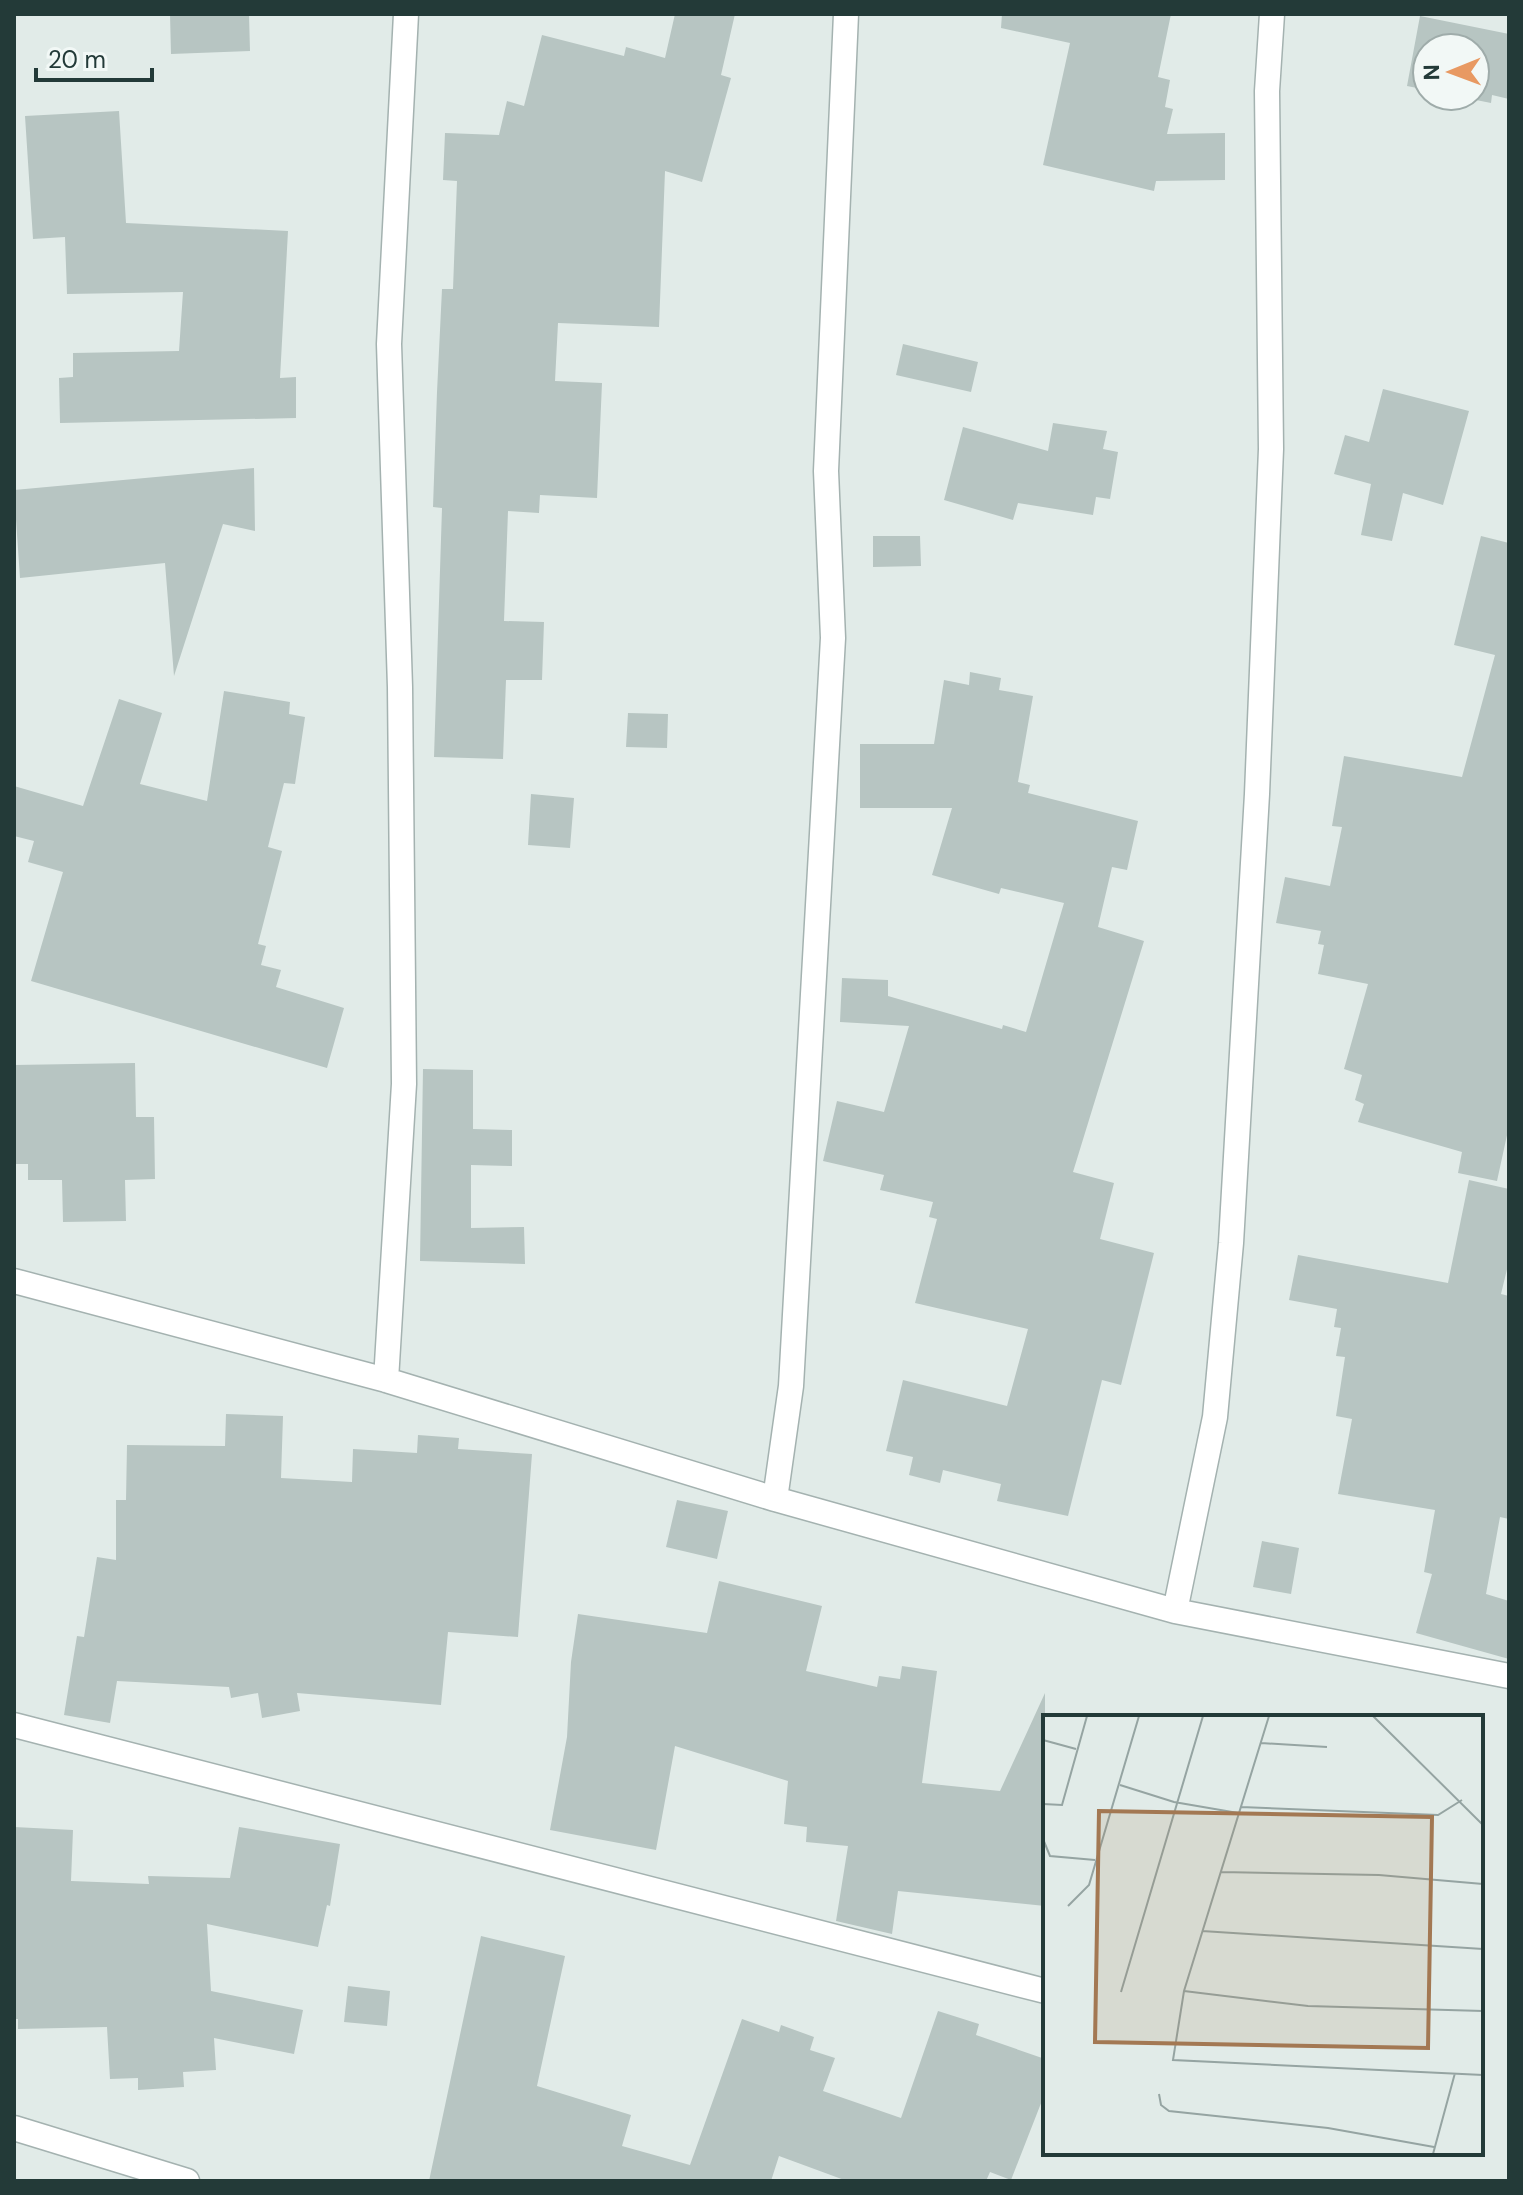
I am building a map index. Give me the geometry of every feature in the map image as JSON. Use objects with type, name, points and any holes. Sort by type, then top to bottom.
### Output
[{"type":"street","points":[[386,1380],[404,1084],[400,687],[389,344],[406,14]]},
{"type":"street","points":[[775,1499],[791,1386],[833,638],[826,471],[846,14]]},
{"type":"street","points":[[1175,1611],[1215,1417],[1232,1228],[1257,794],[1271,449],[1267,91],[1272,14]]},
{"type":"street","points":[[14,1281],[386,1380],[775,1499],[1175,1611],[1509,1676]]},
{"type":"street","points":[[14,1725],[1043,1990]]},
{"type":"street","points":[[14,2128],[187,2181]]},
{"type":"building","points":[[170,14],[249,14],[250,51],[171,54]]},
{"type":"building","points":[[675,14],[735,14],[721,75],[731,78],[702,182],[665,171],[659,327],[558,323],[555,381],[602,383],[597,498],[540,495],[539,513],[508,511],[504,621],[544,622],[542,680],[506,680],[503,759],[434,757],[442,508],[433,507],[437,392],[442,289],[453,289],[457,181],[443,180],[445,133],[499,135],[507,101],[524,106],[542,35],[624,56],[626,47],[665,58]]},
{"type":"building","points":[[1002,14],[1171,14],[1158,77],[1170,80],[1165,107],[1173,109],[1167,134],[1225,133],[1225,180],[1156,181],[1154,191],[1043,165],[1070,43],[1001,28]]},
{"type":"building","points":[[1420,16],[1509,34],[1509,99],[1492,95],[1491,103],[1491,32],[1417,32]]},
{"type":"building","points":[[1411,64],[1411,87],[1407,86]]},
{"type":"building","points":[[119,111],[126,223],[288,231],[280,378],[296,377],[296,418],[60,423],[59,378],[73,377],[73,353],[179,351],[183,292],[67,294],[65,237],[33,239],[25,116]]},
{"type":"building","points":[[903,344],[978,362],[971,392],[896,375]]},
{"type":"building","points":[[1383,389],[1469,411],[1443,505],[1403,493],[1392,541],[1361,535],[1371,484],[1334,474],[1345,435],[1369,442]]},
{"type":"building","points":[[1053,423],[1107,431],[1103,449],[1118,452],[1110,499],[1096,497],[1093,515],[1018,503],[1013,520],[944,500],[963,427],[1048,451]]},
{"type":"building","points":[[254,468],[255,531],[223,524],[174,676],[165,563],[20,578],[14,490]]},
{"type":"building","points":[[873,536],[920,536],[921,566],[873,567]]},
{"type":"building","points":[[1481,536],[1509,543],[1509,1126],[1497,1181],[1458,1173],[1462,1152],[1358,1122],[1364,1104],[1355,1100],[1362,1075],[1344,1069],[1368,984],[1318,974],[1324,945],[1318,944],[1321,931],[1276,923],[1285,877],[1330,886],[1342,827],[1332,826],[1344,756],[1462,777],[1495,655],[1454,645]]},
{"type":"building","points":[[970,672],[1001,678],[999,690],[1033,696],[1018,782],[1030,785],[1028,793],[1138,821],[1127,870],[1112,867],[1098,927],[1144,941],[1073,1172],[1114,1183],[1100,1239],[1154,1253],[1121,1385],[1102,1380],[1068,1516],[997,1501],[1001,1484],[943,1470],[940,1483],[909,1475],[913,1457],[886,1451],[903,1380],[1007,1406],[1028,1329],[915,1303],[937,1219],[929,1217],[933,1202],[880,1190],[884,1175],[823,1161],[837,1101],[884,1112],[909,1026],[840,1022],[842,978],[888,980],[888,996],[1002,1029],[1003,1025],[1026,1032],[1064,903],[1001,888],[999,894],[932,875],[952,808],[860,808],[860,744],[934,744],[944,680],[969,685]]},
{"type":"building","points":[[224,691],[290,702],[289,714],[305,717],[295,784],[284,783],[268,847],[282,851],[258,944],[266,946],[261,965],[281,970],[276,987],[344,1008],[327,1068],[31,981],[63,872],[28,862],[34,841],[14,836],[14,786],[83,806],[119,699],[162,713],[140,784],[207,801]]},
{"type":"building","points":[[628,713],[668,714],[667,748],[626,747]]},
{"type":"building","points":[[531,794],[574,798],[570,848],[528,845]]},
{"type":"building","points":[[135,1063],[136,1117],[154,1117],[155,1179],[125,1180],[126,1221],[63,1222],[62,1180],[28,1180],[28,1164],[14,1164],[14,1065]]},
{"type":"building","points":[[423,1069],[473,1070],[473,1129],[512,1130],[512,1166],[471,1165],[471,1228],[524,1227],[525,1264],[420,1261]]},
{"type":"building","points":[[1469,1180],[1509,1189],[1509,1261],[1501,1294],[1509,1296],[1509,1519],[1500,1517],[1486,1594],[1509,1601],[1509,1659],[1416,1633],[1432,1574],[1424,1572],[1435,1510],[1338,1494],[1352,1419],[1336,1416],[1345,1357],[1336,1356],[1341,1328],[1334,1327],[1337,1309],[1289,1300],[1298,1255],[1448,1283]]},
{"type":"building","points":[[226,1414],[283,1416],[281,1478],[352,1482],[353,1449],[417,1453],[418,1435],[459,1438],[458,1449],[532,1454],[518,1637],[448,1632],[441,1705],[297,1693],[300,1711],[262,1718],[258,1693],[231,1698],[229,1687],[117,1681],[110,1723],[64,1715],[77,1636],[84,1637],[97,1557],[116,1560],[116,1500],[126,1500],[127,1445],[225,1446]]},
{"type":"building","points":[[677,1500],[728,1511],[717,1559],[666,1547]]},
{"type":"building","points":[[1262,1541],[1299,1548],[1291,1594],[1253,1587]]},
{"type":"building","points":[[719,1581],[822,1606],[806,1671],[877,1687],[879,1676],[900,1679],[902,1666],[937,1671],[922,1783],[1000,1791],[1045,1693],[1043,1906],[898,1891],[892,1934],[836,1921],[848,1846],[806,1842],[807,1827],[784,1824],[788,1781],[675,1746],[656,1850],[550,1830],[567,1737],[571,1662],[578,1614],[707,1633]]},
{"type":"building","points":[[14,1827],[73,1830],[71,1881],[149,1884],[148,1876],[230,1878],[239,1827],[340,1844],[330,1906],[327,1905],[318,1947],[207,1924],[211,1991],[303,2010],[294,2054],[214,2038],[216,2070],[183,2072],[184,2087],[138,2090],[138,2078],[110,2079],[107,2027],[18,2029],[18,2019],[14,2019]]},
{"type":"building","points":[[481,1936],[565,1956],[537,2086],[631,2115],[622,2146],[690,2165],[742,2019],[779,2032],[781,2025],[814,2037],[810,2050],[835,2058],[823,2091],[901,2118],[938,2011],[979,2024],[976,2035],[1043,2058],[1043,2098],[1011,2180],[990,2172],[986,2181],[847,2181],[779,2156],[771,2181],[429,2181]]},
{"type":"building","points":[[348,1986],[390,1991],[387,2026],[344,2022]]}]
